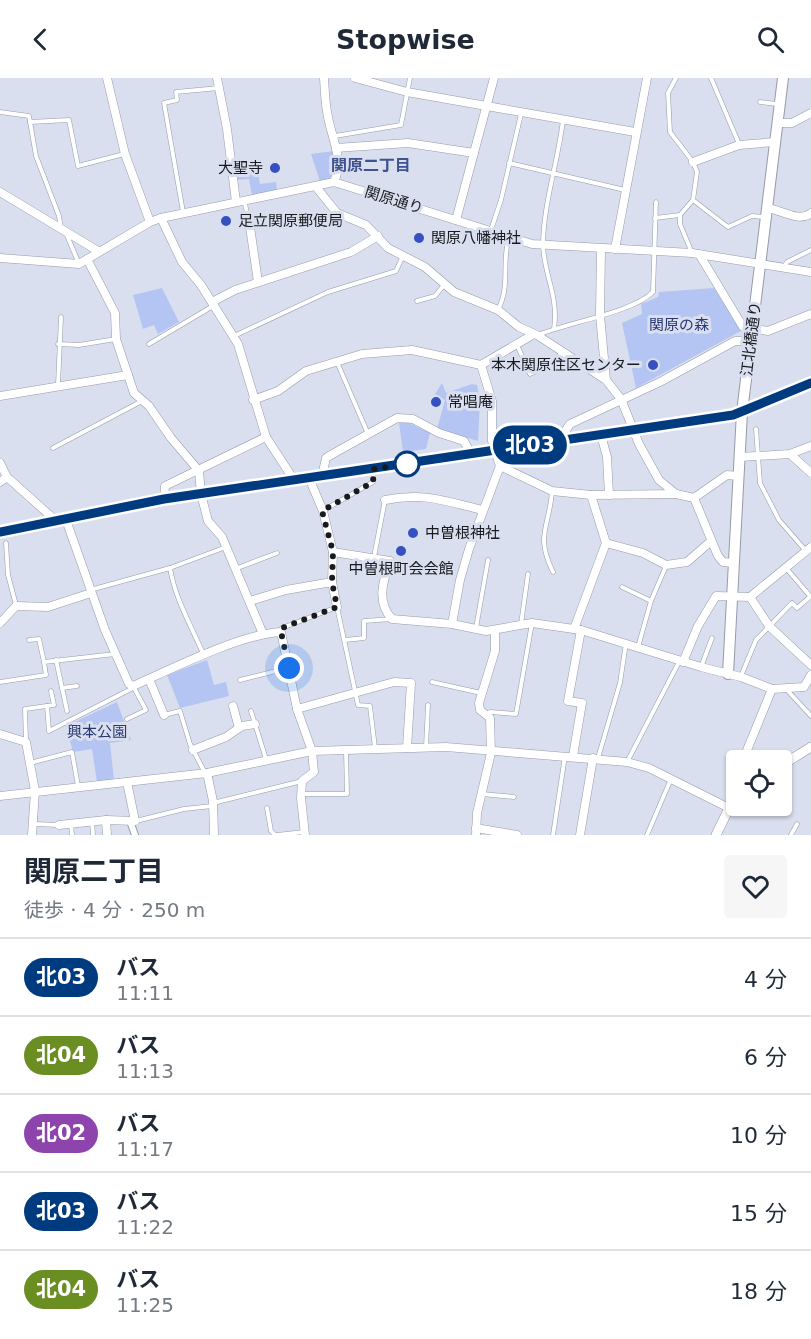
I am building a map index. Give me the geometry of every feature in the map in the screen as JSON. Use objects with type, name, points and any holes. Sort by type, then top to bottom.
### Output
[{"type":"main road","name":"江北橋通り","points":[[728,674],[742,412],[783,78]]},
{"type":"main road","points":[[0,532],[59,518],[164,499],[742,412],[811,383]]},
{"type":"street","points":[[107,78],[125,154],[150,222]]},
{"type":"street","points":[[218,78],[236,202]]},
{"type":"street","points":[[0,258],[79,264],[98,251],[161,218],[334,182],[339,170],[335,136],[327,114],[324,78]]},
{"type":"street","points":[[355,78],[373,80],[407,92],[521,114],[635,132]]},
{"type":"street","points":[[456,220],[494,78]]},
{"type":"street","points":[[615,249],[635,132],[647,78]]},
{"type":"street","points":[[778,123],[792,123],[811,113]]},
{"type":"street","points":[[693,162],[700,157],[740,145],[775,142]]},
{"type":"street","points":[[336,148],[408,143],[474,153]]},
{"type":"street","name":"関原通り","points":[[334,182],[509,237],[543,245],[695,254],[811,273]]},
{"type":"street","points":[[316,187],[337,213],[366,225],[388,248],[402,258],[425,267],[465,298],[498,310],[606,380],[621,399],[633,429],[659,480],[676,494]]},
{"type":"street","points":[[0,192],[98,251]]},
{"type":"street","points":[[767,213],[785,212],[796,217],[806,217],[811,213]]},
{"type":"street","points":[[161,218],[182,262],[233,336],[244,363],[253,400],[266,437],[294,480]]},
{"type":"street","points":[[250,227],[258,282]]},
{"type":"street","points":[[213,304],[258,282],[351,252],[378,236]]},
{"type":"street","points":[[601,249],[600,315],[606,380]]},
{"type":"street","points":[[695,254],[751,336]]},
{"type":"street","points":[[87,259],[115,312],[116,339],[134,393],[143,400],[200,471],[201,494],[208,521],[222,537],[263,634]]},
{"type":"street","points":[[559,441],[570,424],[660,382],[735,341],[811,314]]},
{"type":"street","points":[[253,400],[278,390],[306,371],[362,354],[411,350],[481,365],[536,334]]},
{"type":"street","points":[[481,365],[492,401],[494,451],[500,466],[552,491],[591,495],[676,494],[694,498],[728,475],[738,476]]},
{"type":"street","points":[[0,396],[128,375]]},
{"type":"street","points":[[322,476],[326,458],[397,418],[413,420],[439,433],[464,441],[471,454]]},
{"type":"street","points":[[601,435],[607,457],[609,495]]},
{"type":"street","points":[[164,499],[165,486],[200,471],[239,448],[266,437]]},
{"type":"street","points":[[740,457],[758,458],[790,454],[811,446]]},
{"type":"street","points":[[790,454],[811,473]]},
{"type":"street","points":[[0,463],[4,480],[59,518],[125,680],[133,686],[263,634],[281,632],[297,709],[312,751],[314,772],[302,781],[305,833]]},
{"type":"street","points":[[452,624],[460,580],[482,510],[500,466]]},
{"type":"street","points":[[309,478],[322,511],[333,552],[332,582],[337,607]]},
{"type":"street","points":[[385,500],[411,495],[427,496],[482,510]]},
{"type":"street","points":[[569,756],[582,703],[568,701],[578,630],[606,543],[591,495]]},
{"type":"street","points":[[694,498],[710,542],[723,562],[734,564]]},
{"type":"street","points":[[606,543],[643,553],[666,565],[687,562],[710,542]]},
{"type":"street","points":[[681,662],[698,626],[716,596],[750,597],[809,549]]},
{"type":"street","points":[[333,552],[390,561],[384,579],[382,603],[392,619],[452,624],[495,631],[532,623],[578,630],[701,668],[741,677],[772,689],[804,687],[811,675]]},
{"type":"street","points":[[250,601],[286,590],[332,582]]},
{"type":"street","points":[[0,623],[16,606],[48,607],[91,592]]},
{"type":"street","points":[[750,597],[769,626],[811,665]]},
{"type":"street","points":[[495,631],[495,651],[482,693],[480,710],[490,718],[491,750],[481,794],[476,832],[517,835]]},
{"type":"street","points":[[149,679],[164,716]]},
{"type":"street","points":[[297,709],[355,695],[394,682],[411,683],[407,748]]},
{"type":"street","points":[[747,750],[772,689]]},
{"type":"street","points":[[233,706],[239,728]]},
{"type":"street","points":[[193,750],[226,737],[239,728],[255,724]]},
{"type":"street","points":[[0,734],[9,734],[26,742],[35,791],[32,835]]},
{"type":"street","points":[[792,759],[811,747]]},
{"type":"street","points":[[0,796],[206,774],[312,751],[426,748],[491,750],[627,762],[671,779],[726,806]]},
{"type":"street","points":[[580,835],[595,758]]},
{"type":"street","points":[[206,774],[213,805],[214,835]]},
{"type":"street","points":[[127,782],[135,835]]},
{"type":"street","points":[[716,835],[726,814]]},
{"type":"street","points":[[59,825],[106,820],[133,821]]},
{"type":"street","points":[[106,820],[107,835]]},
{"type":"lane","points":[[335,136],[401,125],[410,78]]},
{"type":"lane","points":[[676,78],[668,93],[670,132],[693,162],[697,172],[693,200],[680,215],[680,224],[695,254]]},
{"type":"lane","points":[[711,78],[740,145]]},
{"type":"lane","points":[[183,213],[164,103],[177,100],[176,92],[219,88]]},
{"type":"lane","points":[[760,102],[780,105]]},
{"type":"lane","points":[[0,112],[29,116],[36,156],[63,232],[79,264]]},
{"type":"lane","points":[[491,231],[501,200],[521,114]]},
{"type":"lane","points":[[30,122],[69,120],[78,166],[125,154]]},
{"type":"lane","points":[[554,328],[556,303],[543,245],[545,207],[563,120]]},
{"type":"lane","points":[[509,163],[626,190]]},
{"type":"lane","points":[[693,200],[728,227],[752,216],[767,213]]},
{"type":"lane","points":[[536,334],[600,315],[653,292],[656,202]]},
{"type":"lane","points":[[245,204],[250,227]]},
{"type":"lane","points":[[655,218],[680,215]]},
{"type":"lane","points":[[498,310],[506,295],[505,252],[509,237]]},
{"type":"lane","points":[[784,268],[787,262],[811,250]]},
{"type":"lane","points":[[233,336],[328,292],[396,271],[402,258]]},
{"type":"lane","points":[[417,301],[435,296],[445,284]]},
{"type":"lane","points":[[149,344],[213,304]]},
{"type":"lane","points":[[57,386],[61,317]]},
{"type":"lane","points":[[58,344],[80,345],[116,339]]},
{"type":"lane","points":[[517,345],[531,374],[548,367],[563,353]]},
{"type":"lane","points":[[337,362],[368,435]]},
{"type":"lane","points":[[53,448],[143,400]]},
{"type":"lane","points":[[756,429],[760,483],[766,497],[779,520],[809,549]]},
{"type":"lane","points":[[322,511],[373,482],[374,469]]},
{"type":"lane","points":[[552,491],[544,523],[543,545],[554,572]]},
{"type":"lane","points":[[374,558],[385,500]]},
{"type":"lane","points":[[6,543],[8,575],[16,606]]},
{"type":"lane","points":[[91,592],[170,568],[226,547]]},
{"type":"lane","points":[[234,569],[277,553]]},
{"type":"lane","points":[[476,629],[488,560]]},
{"type":"lane","points":[[638,647],[651,601],[666,565]]},
{"type":"lane","points":[[170,568],[174,593],[184,609],[204,656]]},
{"type":"lane","points":[[741,677],[756,640],[792,603],[797,608],[811,596],[786,568]]},
{"type":"lane","points":[[521,624],[528,574]]},
{"type":"lane","points":[[622,587],[651,601]]},
{"type":"lane","points":[[281,632],[282,628],[337,607],[357,705],[370,706],[375,748]]},
{"type":"lane","points":[[345,640],[364,638],[364,621],[392,619]]},
{"type":"lane","points":[[487,714],[490,712],[516,714],[532,623]]},
{"type":"lane","points":[[701,668],[712,638]]},
{"type":"lane","points":[[0,682],[45,675],[39,639],[29,640]]},
{"type":"lane","points":[[595,758],[620,683],[626,643]]},
{"type":"lane","points":[[44,662],[115,654]]},
{"type":"lane","points":[[57,660],[67,711]]},
{"type":"lane","points":[[627,762],[681,662]]},
{"type":"lane","points":[[240,680],[289,668]]},
{"type":"lane","points":[[432,682],[482,693]]},
{"type":"lane","points":[[62,688],[77,686]]},
{"type":"lane","points":[[47,706],[49,731],[133,686],[146,710],[127,719]]},
{"type":"lane","points":[[787,689],[811,716]]},
{"type":"lane","points":[[26,742],[25,709],[54,705],[51,691]]},
{"type":"lane","points":[[426,748],[428,705]]},
{"type":"lane","points":[[164,716],[180,711],[193,750],[206,774]]},
{"type":"lane","points":[[251,711],[267,760]]},
{"type":"lane","points":[[301,794],[347,794],[346,749]]},
{"type":"lane","points":[[30,763],[72,752],[78,787]]},
{"type":"lane","points":[[553,835],[569,756]]},
{"type":"lane","points":[[647,835],[671,779]]},
{"type":"lane","points":[[133,821],[213,805],[302,781]]},
{"type":"lane","points":[[481,794],[514,797]]},
{"type":"lane","points":[[267,808],[271,831],[278,835],[305,833]]},
{"type":"lane","points":[[92,821],[93,835]]},
{"type":"lane","points":[[34,824],[59,825]]},
{"type":"lane","points":[[71,824],[72,835]]},
{"type":"lane","points":[[791,835],[797,824]]},
{"type":"green space","points":[[333,151],[335,168],[330,179],[320,181],[311,154]]},
{"type":"green space","points":[[256,159],[260,184],[276,182],[277,190],[252,195],[249,179],[237,180],[234,161]]},
{"type":"green space","points":[[162,288],[179,322],[158,334],[154,325],[143,329],[133,295]]},
{"type":"green space","name":"関原の森","points":[[714,288],[741,331],[636,388],[622,323],[642,314],[641,304],[658,297],[659,292]]},
{"type":"green space","points":[[442,383],[446,393],[472,384],[477,385],[480,401],[478,441],[437,429],[445,400],[435,394]]},
{"type":"green space","points":[[399,423],[409,423],[430,433],[426,449],[403,452]]},
{"type":"green space","points":[[207,660],[214,685],[226,682],[229,696],[180,708],[167,675]]},
{"type":"green space","name":"興本公園","points":[[117,702],[131,740],[110,743],[114,780],[97,782],[92,749],[73,752],[66,726]]},
{"type":"bus line","name":"北03","points":[[0,532],[65,517],[164,499],[733,415],[811,383]]},
{"type":"place","name":"大聖寺","points":[[275,168]]},
{"type":"place","name":"足立関原郵便局","points":[[226,221]]},
{"type":"place","name":"関原八幡神社","points":[[419,238]]},
{"type":"place","name":"本木関原住区センター","points":[[653,365]]},
{"type":"place","name":"常唱庵","points":[[436,402]]},
{"type":"place","name":"中曽根神社","points":[[413,533]]},
{"type":"place","name":"中曽根町会会館","points":[[401,551]]},
{"type":"district","name":"関原二丁目","points":[[371,165]]},
{"type":"route","points":[[289,668],[282,628],[337,607],[332,582],[333,552],[322,511],[373,482],[375,480],[374,469],[413,463],[407,464]]}]
